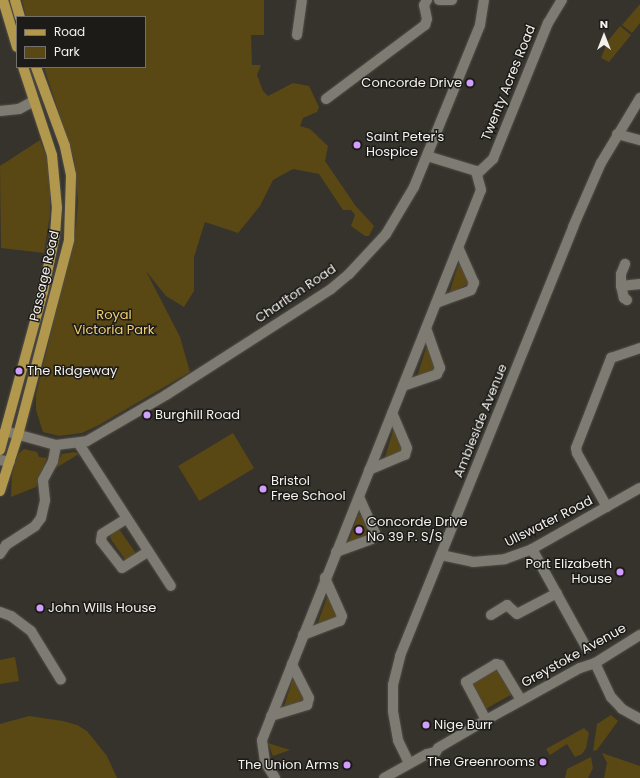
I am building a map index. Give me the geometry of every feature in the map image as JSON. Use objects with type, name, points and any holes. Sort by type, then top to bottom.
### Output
[{"type":"main road","points":[[3,0],[16,44]]},
{"type":"main road","points":[[14,0],[20,16]]},
{"type":"main road","name":"Passage Road","points":[[0,450],[37,316],[55,236],[57,208],[56,174],[47,137],[37,112],[23,68]]},
{"type":"main road","name":"Passage Road","points":[[0,490],[5,461],[18,434],[69,240],[71,175],[65,146],[36,68]]},
{"type":"street","points":[[297,35],[302,0]]},
{"type":"street","points":[[326,100],[425,25],[427,19],[424,5],[427,0]]},
{"type":"street","points":[[439,0],[452,0]]},
{"type":"street","name":"Charlton Road","points":[[5,431],[56,445],[79,444],[166,395],[331,289],[362,262],[386,234],[411,192],[480,25],[484,0]]},
{"type":"street","name":"Twenty Acres Road","points":[[478,173],[493,159],[548,23],[562,0]]},
{"type":"street","name":"Ambleside Avenue","points":[[410,763],[394,725],[393,685],[400,656],[573,227],[601,163],[640,98]]},
{"type":"street","points":[[0,111],[19,108],[34,100]]},
{"type":"street","points":[[19,108],[37,112]]},
{"type":"street","points":[[618,134],[640,140]]},
{"type":"street","points":[[275,778],[267,767],[261,746],[271,716],[481,190],[478,173],[471,168],[427,156]]},
{"type":"street","points":[[436,303],[471,290],[474,283],[458,247]]},
{"type":"street","points":[[625,264],[621,274],[621,286],[624,298],[627,300]]},
{"type":"street","points":[[621,286],[640,284]]},
{"type":"street","points":[[403,386],[437,374],[440,368],[426,328]]},
{"type":"street","points":[[607,507],[577,453],[576,448],[611,358],[640,348]]},
{"type":"street","points":[[369,470],[405,455],[407,448],[392,413]]},
{"type":"street","points":[[79,444],[126,519],[171,586]]},
{"type":"street","points":[[0,554],[6,545],[35,526],[41,518],[45,504],[43,480],[53,461],[56,445]]},
{"type":"street","name":"Ullswater Road","points":[[441,555],[459,560],[486,562],[505,559],[532,549],[640,488]]},
{"type":"street","points":[[336,552],[372,539],[375,533],[359,497]]},
{"type":"street","points":[[126,519],[102,534],[101,541],[122,568],[148,552]]},
{"type":"street","points":[[532,549],[586,647]]},
{"type":"street","points":[[303,635],[340,621],[342,616],[325,578]]},
{"type":"street","points":[[491,615],[507,605],[517,614],[557,592]]},
{"type":"street","points":[[0,612],[11,616],[31,631],[53,657],[61,680]]},
{"type":"street","name":"Greystoke Avenue","points":[[384,778],[427,754],[428,749],[434,746],[438,748],[580,668],[595,663],[640,635]]},
{"type":"street","points":[[595,663],[611,697],[622,709],[640,719]]},
{"type":"street","points":[[271,716],[307,706],[309,698],[292,664]]},
{"type":"street","name":"Greystoke Avenue","points":[[486,720],[466,682],[496,664],[500,665],[521,700]]},
{"type":"green space","name":"Royal Victoria Park","points":[[22,0],[264,0],[264,35],[251,35],[252,65],[261,65],[257,75],[263,91],[268,96],[293,83],[309,86],[319,107],[317,112],[303,118],[300,126],[310,129],[328,146],[325,161],[355,205],[374,226],[369,236],[365,236],[351,226],[355,215],[351,210],[343,210],[319,174],[293,169],[273,180],[260,206],[238,233],[205,222],[194,257],[194,291],[184,307],[166,296],[146,271],[180,337],[190,372],[99,425],[82,433],[59,436],[43,432],[36,410],[36,395],[76,227],[78,201],[74,159],[44,68],[146,68],[146,16],[26,16]]},
{"type":"green space","points":[[640,4],[640,23],[632,33],[622,25]]},
{"type":"green space","points":[[620,26],[631,35],[609,62],[601,58],[608,41]]},
{"type":"green space","points":[[40,140],[47,158],[50,181],[50,214],[44,253],[1,248],[0,166]]},
{"type":"green space","points":[[458,265],[461,265],[470,283],[449,294]]},
{"type":"green space","points":[[426,348],[429,348],[437,368],[417,377]]},
{"type":"green space","points":[[393,431],[395,431],[404,451],[384,460]]},
{"type":"green space","points":[[233,433],[254,468],[199,501],[178,466]]},
{"type":"green space","points":[[24,449],[37,452],[39,457],[47,458],[36,487],[11,497],[12,474],[18,454]]},
{"type":"green space","points":[[74,452],[79,454],[54,469],[62,454]]},
{"type":"green space","points":[[358,515],[361,515],[370,533],[348,543]]},
{"type":"green space","points":[[119,529],[135,552],[135,555],[126,561],[110,538],[111,533]]},
{"type":"green space","points":[[327,597],[330,597],[338,617],[317,625]]},
{"type":"green space","points":[[15,657],[19,681],[0,684],[0,660]]},
{"type":"green space","points":[[494,670],[497,670],[514,693],[484,710],[473,684]]},
{"type":"green space","points":[[295,680],[304,699],[283,710],[292,681]]},
{"type":"green space","points":[[611,715],[618,721],[597,750],[593,751],[597,724]]},
{"type":"green space","points":[[29,716],[63,721],[77,725],[87,731],[107,756],[117,778],[0,778],[0,724]]},
{"type":"green space","points":[[584,728],[589,733],[586,748],[582,754],[575,757],[567,744],[550,755],[546,749]]},
{"type":"green space","points":[[268,743],[290,750],[273,756]]},
{"type":"green space","points":[[602,753],[640,766],[640,778],[604,778],[607,763]]},
{"type":"green space","points":[[591,757],[593,768],[588,778],[565,778],[567,769]]},
{"type":"place","name":"Concorde Drive","points":[[470,83]]},
{"type":"place","name":"Saint Peter's Hospice","points":[[357,145]]},
{"type":"place","name":"The Ridgeway","points":[[19,371]]},
{"type":"place","name":"Burghill Road","points":[[147,415]]},
{"type":"place","name":"Bristol Free School","points":[[263,489]]},
{"type":"place","name":"Concorde Drive No 39 P. S/S","points":[[359,530]]},
{"type":"place","name":"Port Elizabeth House","points":[[620,572]]},
{"type":"place","name":"John Wills House","points":[[40,608]]},
{"type":"place","name":"Nige Burr","points":[[426,725]]},
{"type":"place","name":"The Greenrooms","points":[[543,762]]},
{"type":"place","name":"The Union Arms","points":[[347,765]]}]
